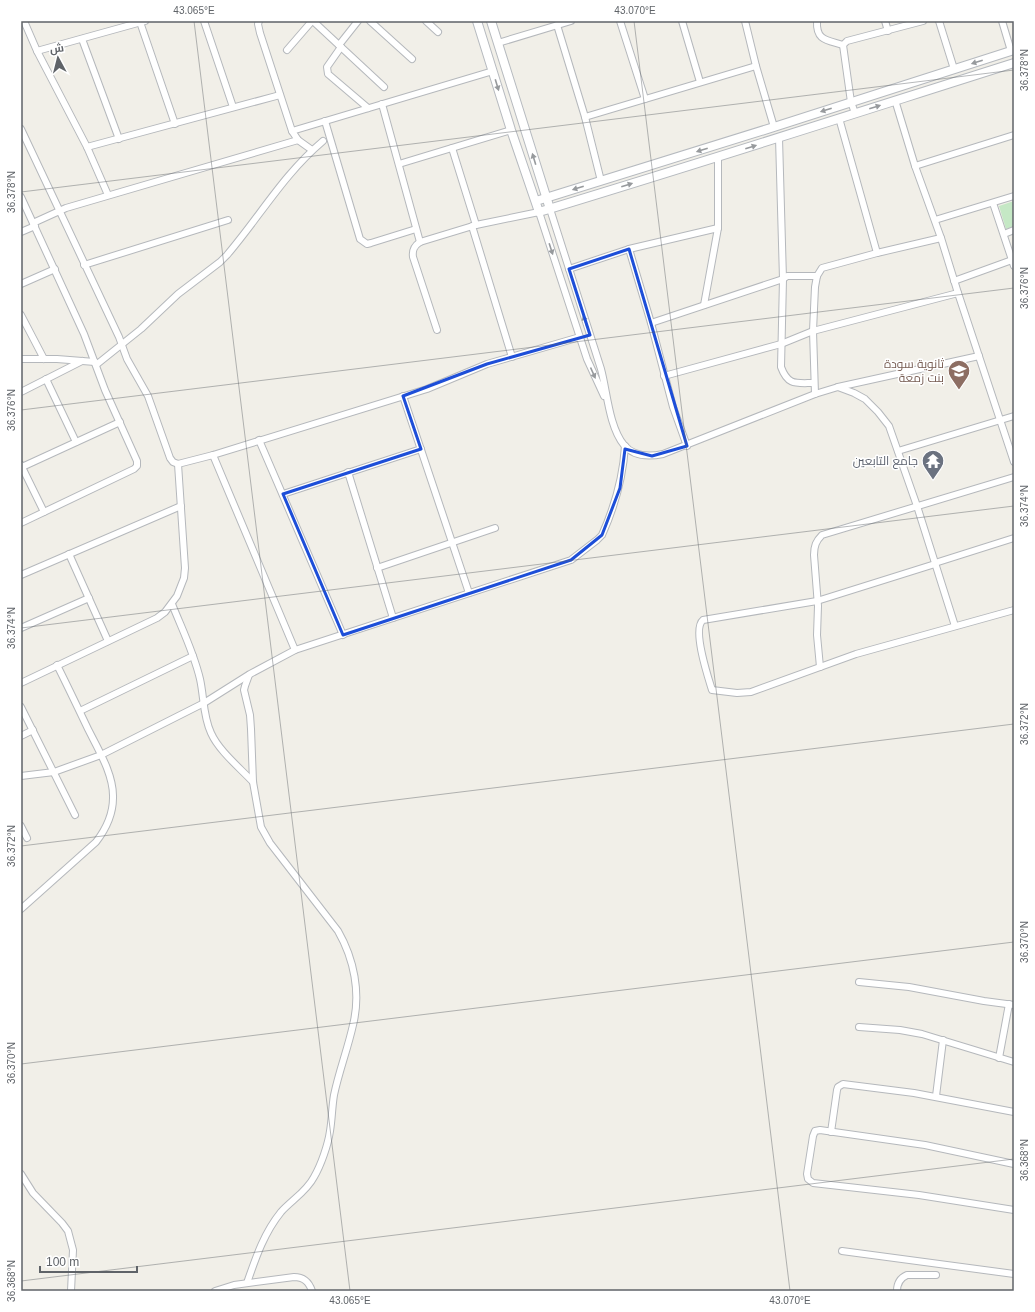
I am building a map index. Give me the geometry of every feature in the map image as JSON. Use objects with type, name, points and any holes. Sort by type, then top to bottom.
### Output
[{"type":"street","points":[[24,21],[37,51],[87,147],[108,196]]},
{"type":"street","points":[[204,21],[233,108]]},
{"type":"street","points":[[259,21],[258,26],[292,131],[298,140],[312,150]]},
{"type":"street","points":[[287,50],[313,21],[384,86]]},
{"type":"street","points":[[358,21],[326,67],[328,74],[368,108]]},
{"type":"street","points":[[370,21],[412,59]]},
{"type":"street","points":[[426,21],[438,32]]},
{"type":"street","points":[[477,21],[510,130],[536,201],[580,338],[591,369],[606,399],[617,432],[625,446],[640,455],[652,456],[663,454],[815,394],[978,356]]},
{"type":"street","points":[[491,21],[601,371],[606,399]]},
{"type":"street","points":[[498,43],[570,21]]},
{"type":"street","points":[[620,21],[645,98]]},
{"type":"street","points":[[682,21],[700,82]]},
{"type":"street","points":[[746,21],[756,66],[774,128]]},
{"type":"street","points":[[817,21],[816,29],[818,35],[824,40],[843,45]]},
{"type":"street","points":[[885,21],[888,31]]},
{"type":"street","points":[[843,45],[847,41],[924,21]]},
{"type":"street","points":[[939,21],[954,69]]},
{"type":"street","points":[[536,201],[774,128],[1013,50],[1002,21]]},
{"type":"street","points":[[37,51],[142,22],[174,124]]},
{"type":"street","points":[[557,25],[585,117],[601,181]]},
{"type":"street","points":[[82,39],[119,139]]},
{"type":"street","points":[[843,45],[851,102],[855,113]]},
{"type":"street","points":[[437,330],[413,257],[412,251],[420,242],[474,225],[550,209],[1014,63]]},
{"type":"street","points":[[585,117],[756,66]]},
{"type":"street","points":[[292,131],[493,72]]},
{"type":"street","points":[[87,147],[280,95]]},
{"type":"street","points":[[895,100],[915,166],[935,220],[978,356],[1014,462]]},
{"type":"street","points":[[382,104],[420,242]]},
{"type":"street","points":[[839,118],[877,252]]},
{"type":"street","points":[[325,121],[360,239],[366,244],[416,229]]},
{"type":"street","points":[[21,129],[122,344],[130,367],[148,396],[170,458],[173,462],[178,464],[213,455],[427,389],[512,356],[580,338]]},
{"type":"street","points":[[398,164],[510,130]]},
{"type":"street","points":[[915,166],[1014,135]]},
{"type":"street","points":[[779,138],[783,279],[781,367],[785,377],[790,381],[798,383],[814,383]]},
{"type":"street","points":[[21,232],[59,210],[298,140]]},
{"type":"street","points":[[21,359],[83,361],[95,363],[122,344],[149,322],[178,294],[227,255],[284,180],[312,150],[323,141]]},
{"type":"street","points":[[452,148],[512,356]]},
{"type":"street","points":[[704,305],[718,228],[718,157]]},
{"type":"street","points":[[935,220],[1014,196]]},
{"type":"street","points":[[21,197],[84,334],[105,390],[137,461],[137,466],[134,470],[21,523]]},
{"type":"street","points":[[993,203],[1014,266]]},
{"type":"street","points":[[84,265],[228,220]]},
{"type":"street","points":[[569,269],[629,249],[718,228]]},
{"type":"street","points":[[1004,234],[1014,230]]},
{"type":"street","points":[[815,394],[813,331],[815,286],[817,276],[822,268],[877,252],[941,238]]},
{"type":"street","points":[[629,249],[651,323],[664,376],[686,446]]},
{"type":"street","points":[[954,281],[1012,260]]},
{"type":"street","points":[[21,284],[55,269]]},
{"type":"street","points":[[651,323],[783,279],[787,276],[817,276]]},
{"type":"street","points":[[664,376],[781,344],[813,331],[958,293]]},
{"type":"street","points":[[21,315],[44,359]]},
{"type":"street","points":[[21,392],[83,361]]},
{"type":"street","points":[[46,379],[76,442]]},
{"type":"street","points":[[838,388],[854,393],[865,400],[878,412],[889,426],[917,506],[955,626]]},
{"type":"street","points":[[403,396],[469,593]]},
{"type":"street","points":[[898,451],[1014,416]]},
{"type":"street","points":[[44,512],[21,466],[120,422]]},
{"type":"street","points":[[259,440],[343,634]]},
{"type":"street","points":[[21,776],[54,772],[101,755],[204,703],[250,674],[295,650],[564,562],[577,556],[597,540],[605,528],[618,494],[622,475],[625,446]]},
{"type":"street","points":[[283,494],[421,449]]},
{"type":"street","points":[[213,455],[295,650]]},
{"type":"street","points":[[21,683],[156,618],[172,604],[182,587],[185,573],[178,464]]},
{"type":"street","points":[[348,472],[393,618]]},
{"type":"street","points":[[820,668],[814,547],[817,540],[822,535],[1014,477]]},
{"type":"street","points":[[21,575],[180,506]]},
{"type":"street","points":[[377,568],[495,528]]},
{"type":"street","points":[[1014,538],[817,601],[703,620],[699,626],[702,656],[712,690],[737,693],[751,692],[856,654],[1014,610]]},
{"type":"street","points":[[69,554],[108,641]]},
{"type":"street","points":[[21,628],[89,598]]},
{"type":"street","points":[[172,604],[193,656],[200,678],[207,724],[216,744],[253,782]]},
{"type":"street","points":[[80,711],[193,656]]},
{"type":"street","points":[[21,909],[96,842],[109,822],[112,810],[112,785],[101,755],[57,665]]},
{"type":"street","points":[[247,1283],[260,1246],[272,1224],[288,1204],[310,1184],[318,1170],[328,1138],[334,1092],[353,1025],[356,1000],[352,964],[344,941],[265,835],[259,818],[253,782],[252,729],[244,690],[244,686],[250,674]]},
{"type":"street","points":[[21,707],[75,815]]},
{"type":"street","points":[[21,736],[33,730]]},
{"type":"street","points":[[21,826],[28,838]]},
{"type":"street","points":[[859,982],[909,987],[984,1002],[1011,1004],[999,1058]]},
{"type":"street","points":[[859,1027],[900,1030],[942,1040],[1014,1062]]},
{"type":"street","points":[[936,1096],[942,1040]]},
{"type":"street","points":[[831,1132],[837,1090],[838,1087],[843,1084],[936,1096],[1014,1112]]},
{"type":"street","points":[[1014,1164],[925,1145],[820,1130],[814,1133],[807,1174],[810,1181],[1014,1210]]},
{"type":"street","points":[[21,1174],[33,1193],[62,1222],[68,1231],[74,1250],[71,1291]]},
{"type":"street","points":[[842,1251],[1014,1274]]},
{"type":"street","points":[[897,1291],[900,1280],[907,1275],[936,1275]]},
{"type":"street","points":[[215,1291],[228,1286],[299,1277],[308,1282],[312,1291]]},
{"type":"highlighted area","points":[[629,249],[687,446],[652,456],[625,449],[620,488],[602,535],[571,560],[343,635],[283,494],[421,449],[403,396],[487,364],[590,335],[569,269]]},
{"type":"green space","points":[[1014,201],[1014,226],[1006,229],[999,206]]},
{"type":"place","name":"ثانوية سودة بنت زمعة","points":[[959,390]]},
{"type":"place","name":"جامع التابعين","points":[[933,480]]}]
